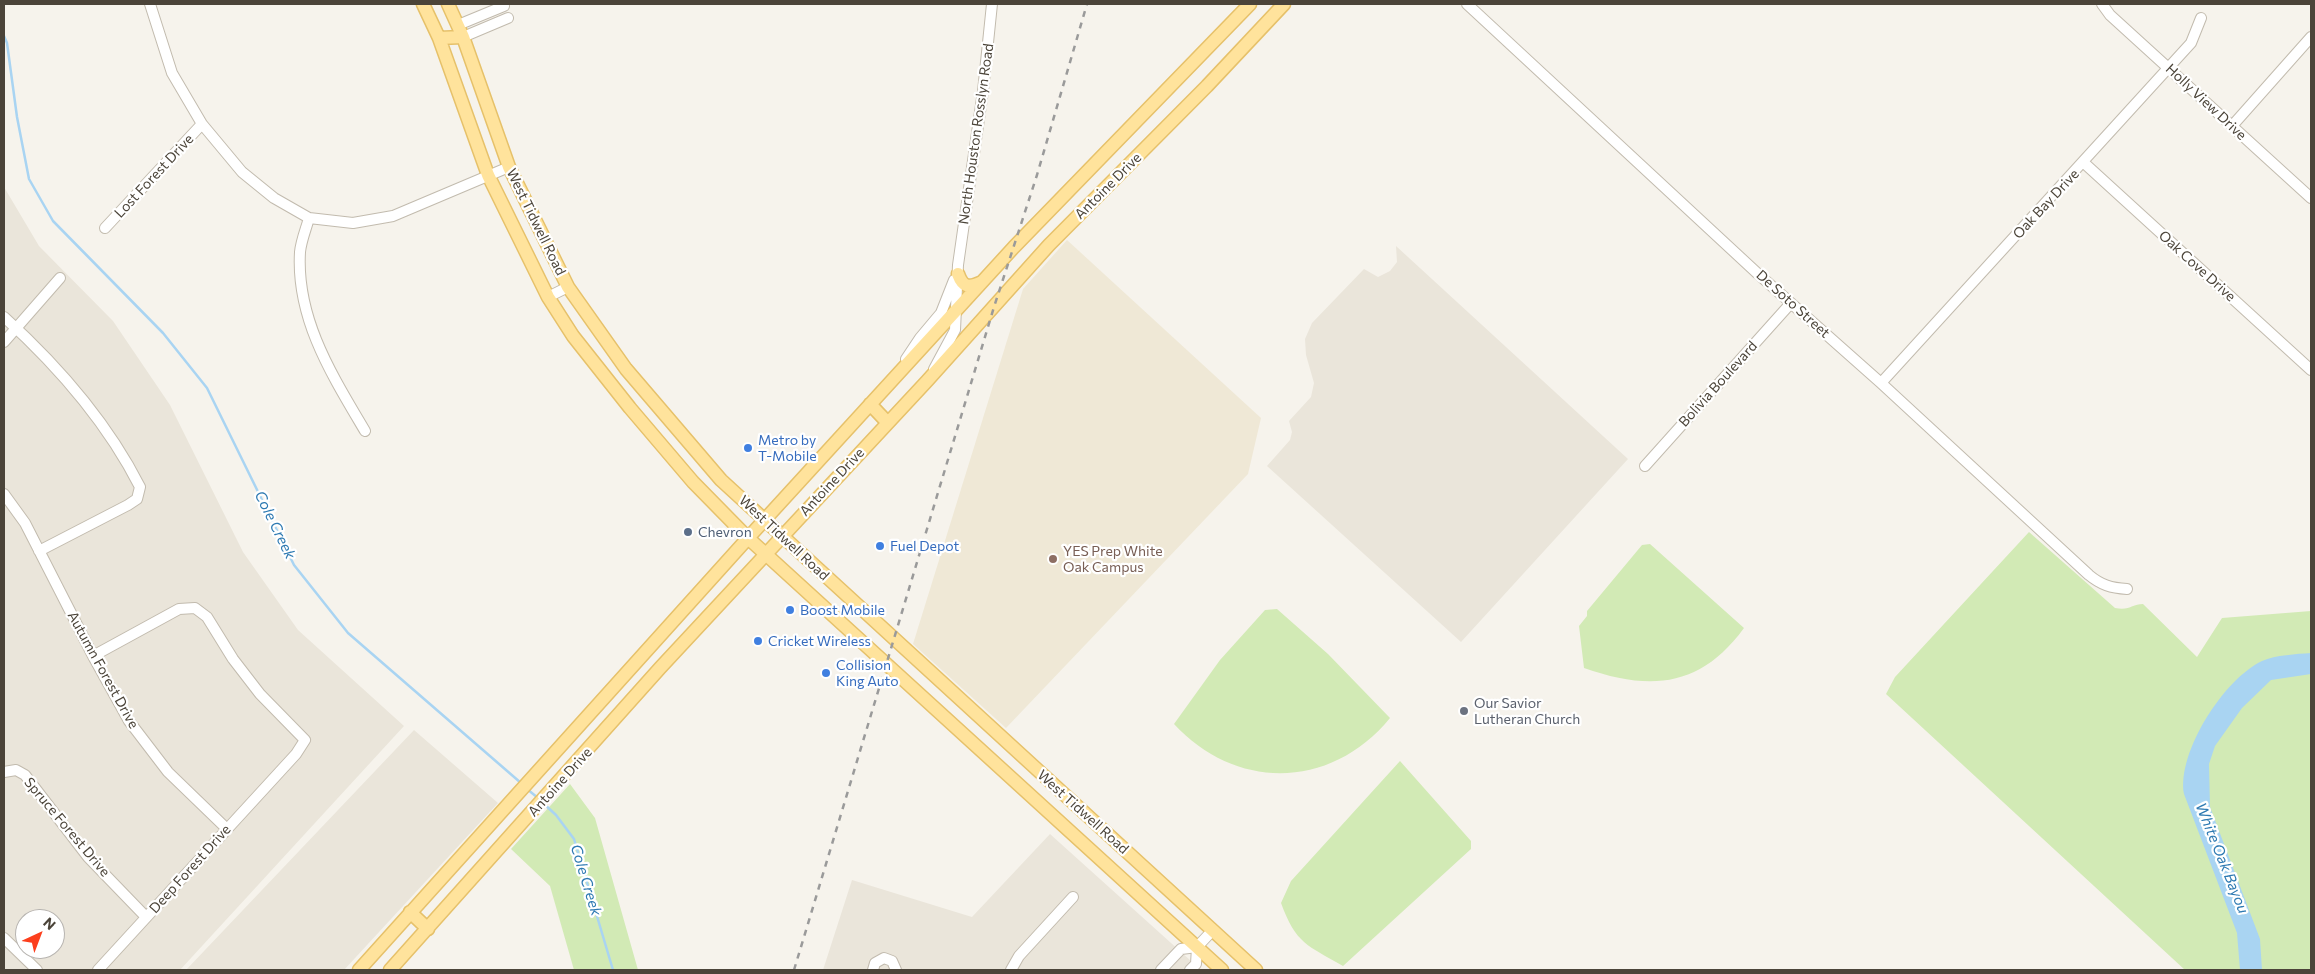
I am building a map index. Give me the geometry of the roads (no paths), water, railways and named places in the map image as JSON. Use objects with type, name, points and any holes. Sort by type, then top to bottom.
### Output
[{"type":"main road","name":"West Tidwell Road","points":[[423,4],[439,38],[488,176],[548,297],[573,336],[630,408],[698,487],[748,538],[1222,970]]},
{"type":"main road","name":"West Tidwell Road","points":[[448,4],[463,37],[509,167],[568,287],[626,369],[721,480],[781,537],[1256,970]]},
{"type":"main road","name":"Antoine Drive","points":[[359,970],[748,538],[982,282],[1250,4]]},
{"type":"main road","name":"Antoine Drive","points":[[390,970],[660,668],[927,381],[1049,245],[1208,86],[1284,4]]},
{"type":"main road","points":[[439,38],[458,25]]},
{"type":"main road","points":[[439,38],[463,37]]},
{"type":"main road","points":[[958,269],[962,284],[965,286],[970,287],[982,282]]},
{"type":"main road","points":[[870,404],[888,422]]},
{"type":"main road","points":[[860,640],[875,622]]},
{"type":"main road","points":[[975,744],[990,727]]},
{"type":"main road","points":[[1076,836],[1091,819]]},
{"type":"main road","points":[[410,912],[428,929]]},
{"type":"street","points":[[150,4],[172,73],[202,124],[242,172],[274,198],[309,218],[353,223],[393,216],[509,167]]},
{"type":"street","name":"North Houston Rosslyn Road","points":[[927,381],[955,330],[958,269],[983,91],[992,4]]},
{"type":"street","name":"De Soto Street","points":[[1467,4],[2089,575],[2111,588],[2127,589]]},
{"type":"street","name":"Holly View Drive","points":[[2102,4],[2110,15],[2311,198]]},
{"type":"street","points":[[458,25],[504,6]]},
{"type":"street","points":[[463,37],[508,18]]},
{"type":"street","name":"Oak Bay Drive","points":[[1881,383],[2191,43],[2201,18]]},
{"type":"street","points":[[2232,126],[2311,37]]},
{"type":"street","name":"Lost Forest Drive","points":[[105,228],[202,124]]},
{"type":"street","name":"Oak Cove Drive","points":[[2083,162],[2311,370]]},
{"type":"street","points":[[309,218],[300,250],[302,298],[315,338],[338,385],[365,431]]},
{"type":"street","name":"North Houston Rosslyn Road","points":[[894,378],[920,338],[941,313],[958,269]]},
{"type":"street","points":[[4,342],[60,278]]},
{"type":"street","points":[[548,297],[568,287]]},
{"type":"street","name":"Bolivia Boulevard","points":[[1645,466],[1791,303]]},
{"type":"street","points":[[4,317],[80,394],[127,461],[140,487],[137,499],[128,506],[39,551]]},
{"type":"street","name":"Autumn Forest Drive","points":[[4,494],[25,523],[93,656],[130,720],[168,772],[226,829]]},
{"type":"street","name":"Deep Forest Drive","points":[[93,656],[179,609],[195,608],[207,617],[233,660],[260,694],[305,740],[282,769],[98,970]]},
{"type":"street","name":"Spruce Forest Drive","points":[[4,772],[16,770],[25,775],[88,857],[146,916]]},
{"type":"street","points":[[1011,970],[1019,956],[1073,896]]},
{"type":"street","points":[[1190,970],[1196,964],[1197,947],[1212,930]]},
{"type":"street","points":[[4,938],[37,970]]},
{"type":"street","points":[[1162,970],[1181,948],[1197,947]]},
{"type":"street","points":[[873,970],[876,962],[884,958],[892,961],[896,970]]},
{"type":"water","name":"White Oak Bayou","points":[[2311,653],[2311,674],[2271,680],[2242,708],[2215,746],[2209,764],[2210,807],[2260,939],[2262,970],[2240,970],[2237,933],[2184,794],[2184,777],[2188,758],[2206,719],[2233,683],[2247,670],[2273,657]]},
{"type":"waterway","name":"Cole Creek","points":[[4,36],[7,43],[17,117],[29,179],[53,221],[163,333],[207,388],[294,565],[348,633],[521,783]]},
{"type":"waterway","name":"Cole Creek","points":[[527,789],[538,798]]},
{"type":"waterway","name":"Cole Creek","points":[[544,804],[556,815],[574,839],[613,970]]},
{"type":"railway","points":[[794,970],[994,307],[1037,175],[1087,4]]},
{"type":"place","name":"Metro by T-Mobile","points":[[748,448]]},
{"type":"place","name":"Chevron","points":[[688,532]]},
{"type":"place","name":"Fuel Depot","points":[[880,546]]},
{"type":"place","name":"YES Prep White Oak Campus","points":[[1053,559]]},
{"type":"place","name":"Boost Mobile","points":[[790,610]]},
{"type":"place","name":"Cricket Wireless","points":[[758,641]]},
{"type":"place","name":"Collision King Auto","points":[[826,673]]},
{"type":"place","name":"Our Savior Lutheran Church","points":[[1464,711]]}]
